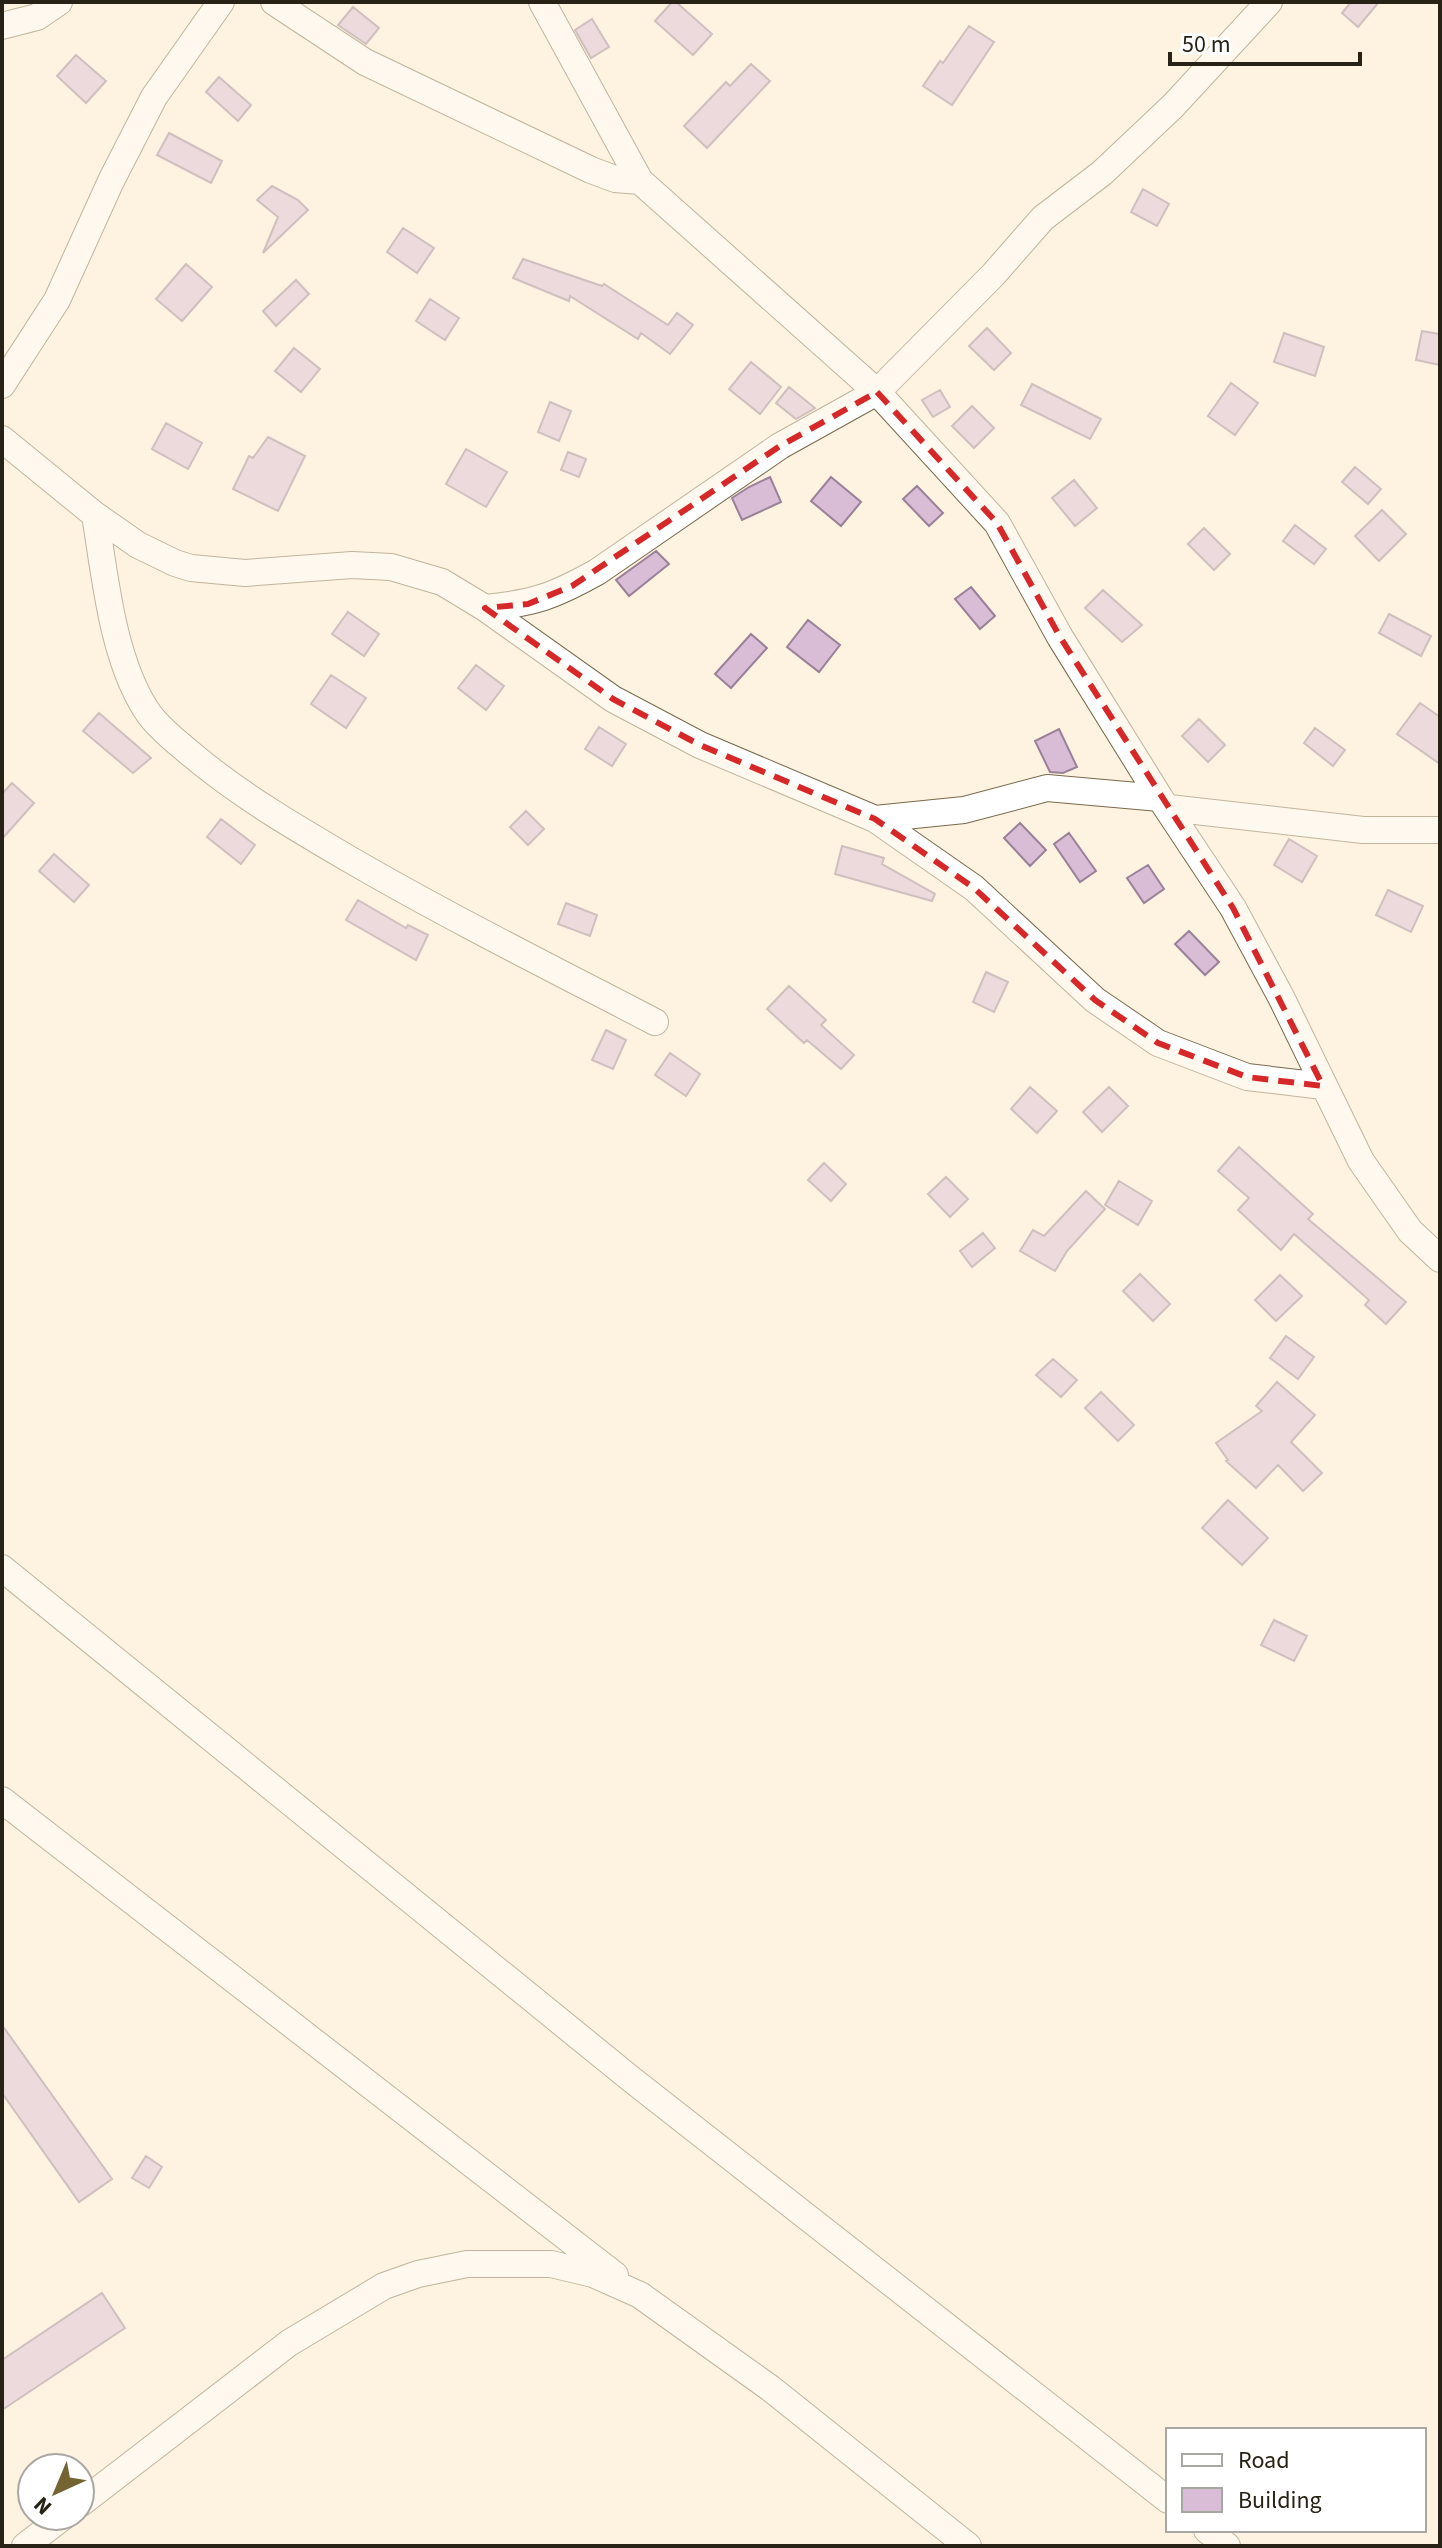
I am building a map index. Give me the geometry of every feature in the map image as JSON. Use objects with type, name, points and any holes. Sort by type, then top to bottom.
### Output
[{"type":"street","points":[[2,26],[37,17],[59,2]]},
{"type":"street","points":[[2,385],[57,300],[111,181],[154,97],[221,2]]},
{"type":"street","points":[[274,2],[365,62],[591,170],[615,179],[640,181]]},
{"type":"street","points":[[542,2],[640,181],[877,392],[997,523],[1060,637],[1233,908],[1367,1170],[1410,1231],[1440,1259]]},
{"type":"street","points":[[485,608],[528,604],[572,586],[780,446],[877,392],[993,275],[1043,218],[1102,173],[1173,106],[1269,2]]},
{"type":"street","points":[[5,449],[138,545],[191,568],[245,573],[352,565],[391,567],[442,582],[485,608],[613,699],[700,745],[875,819],[974,888],[1095,1000],[1158,1043],[1247,1077],[1323,1086]]},
{"type":"street","points":[[95,515],[109,596],[131,685],[147,712],[191,754],[245,796],[425,903],[655,1022]]},
{"type":"street","points":[[875,819],[964,810],[1047,788],[1307,825],[1363,830],[1440,830]]},
{"type":"street","points":[[2,1568],[631,2079],[1166,2498]]},
{"type":"street","points":[[2,1800],[640,2295],[770,2388],[968,2546]]},
{"type":"street","points":[[96,2492],[289,2343],[384,2286],[418,2274],[467,2264],[506,2262],[551,2264],[593,2274],[640,2295]]},
{"type":"street","points":[[25,2546],[43,2532]]},
{"type":"street","points":[[1210,2532],[1227,2546]]},
{"type":"highlighted area","points":[[877,392],[997,523],[1060,637],[1233,908],[1323,1086],[1247,1077],[1158,1043],[1095,1000],[974,888],[875,819],[700,745],[613,699],[485,608],[528,604],[572,586],[780,446]]},
{"type":"building","points":[[672,2],[676,2],[712,34],[693,55],[655,21]]},
{"type":"building","points":[[1351,2],[1379,2],[1358,27],[1342,13]]},
{"type":"building","points":[[353,7],[379,28],[366,44],[338,25]]},
{"type":"building","points":[[592,19],[609,47],[591,58],[575,30]]},
{"type":"building","points":[[969,26],[994,42],[952,105],[923,86]]},
{"type":"building","points":[[76,55],[106,81],[86,103],[57,76]]},
{"type":"building","points":[[751,64],[770,81],[707,148],[684,126],[726,82],[730,86]]},
{"type":"building","points":[[219,77],[251,105],[238,121],[206,92]]},
{"type":"building","points":[[169,133],[222,161],[211,183],[157,155]]},
{"type":"building","points":[[272,186],[298,200],[308,210],[263,253],[278,217],[257,200]]},
{"type":"building","points":[[1143,189],[1169,204],[1157,226],[1131,212]]},
{"type":"building","points":[[403,228],[434,248],[417,273],[387,252]]},
{"type":"building","points":[[523,259],[602,286],[604,284],[668,325],[677,313],[693,325],[670,354],[641,333],[638,339],[570,296],[569,301],[513,278]]},
{"type":"building","points":[[186,264],[212,287],[182,321],[156,299]]},
{"type":"building","points":[[296,280],[309,294],[276,326],[263,311]]},
{"type":"building","points":[[430,299],[459,318],[445,340],[416,321]]},
{"type":"building","points":[[987,328],[1011,353],[994,370],[969,346]]},
{"type":"building","points":[[1422,331],[1440,334],[1440,365],[1416,360]]},
{"type":"building","points":[[1284,333],[1324,347],[1315,376],[1274,362]]},
{"type":"building","points":[[294,348],[320,369],[301,392],[275,371]]},
{"type":"building","points":[[751,362],[781,387],[760,414],[729,389]]},
{"type":"building","points":[[1231,383],[1258,403],[1235,435],[1208,416]]},
{"type":"building","points":[[1032,384],[1101,419],[1090,439],[1021,405]]},
{"type":"building","points":[[789,387],[815,408],[796,419],[776,403]]},
{"type":"building","points":[[940,390],[950,407],[933,417],[922,400]]},
{"type":"building","points":[[550,402],[571,411],[559,441],[538,432]]},
{"type":"building","points":[[972,406],[994,428],[974,448],[952,426]]},
{"type":"building","points":[[166,423],[202,443],[188,469],[152,449]]},
{"type":"building","points":[[268,437],[305,456],[278,511],[233,489],[249,456],[253,458]]},
{"type":"building","points":[[466,449],[507,472],[486,507],[446,484]]},
{"type":"building","points":[[568,452],[586,459],[579,477],[561,470]]},
{"type":"building","points":[[1355,467],[1381,489],[1368,504],[1342,482]]},
{"type":"building","points":[[770,477],[781,502],[742,520],[732,498]]},
{"type":"building","points":[[831,477],[861,502],[841,526],[811,501]]},
{"type":"building","points":[[1074,480],[1097,508],[1075,526],[1052,498]]},
{"type":"building","points":[[917,486],[943,513],[929,526],[903,499]]},
{"type":"building","points":[[1382,510],[1406,534],[1379,561],[1355,536]]},
{"type":"building","points":[[1295,525],[1326,549],[1314,564],[1283,541]]},
{"type":"building","points":[[1204,528],[1230,554],[1214,570],[1188,544]]},
{"type":"building","points":[[656,551],[669,564],[629,596],[616,580]]},
{"type":"building","points":[[971,587],[995,616],[980,629],[955,599]]},
{"type":"building","points":[[1103,590],[1142,625],[1122,642],[1085,608]]},
{"type":"building","points":[[348,612],[379,634],[364,656],[332,634]]},
{"type":"building","points":[[1389,614],[1431,636],[1421,656],[1379,633]]},
{"type":"building","points":[[808,620],[840,645],[819,672],[787,647]]},
{"type":"building","points":[[751,634],[767,648],[731,688],[715,674]]},
{"type":"building","points":[[476,665],[504,686],[486,710],[458,688]]},
{"type":"building","points":[[331,675],[366,698],[346,728],[311,704]]},
{"type":"building","points":[[1420,703],[1440,717],[1440,764],[1397,734]]},
{"type":"building","points":[[99,713],[151,758],[133,773],[83,731]]},
{"type":"building","points":[[1199,719],[1225,745],[1208,762],[1182,736]]},
{"type":"building","points":[[599,727],[626,744],[612,766],[585,749]]},
{"type":"building","points":[[1315,728],[1345,750],[1333,766],[1304,743]]},
{"type":"building","points":[[1059,729],[1077,767],[1063,773],[1050,772],[1035,741]]},
{"type":"building","points":[[12,783],[34,803],[2,839],[2,794]]},
{"type":"building","points":[[526,811],[544,829],[528,845],[510,827]]},
{"type":"building","points":[[221,819],[255,845],[241,864],[207,837]]},
{"type":"building","points":[[1020,823],[1046,850],[1030,866],[1004,838]]},
{"type":"building","points":[[1069,833],[1096,871],[1080,882],[1054,844]]},
{"type":"building","points":[[1289,839],[1317,856],[1302,882],[1274,865]]},
{"type":"building","points":[[842,846],[884,858],[882,864],[935,894],[932,901],[835,874]]},
{"type":"building","points":[[54,854],[89,885],[74,902],[39,871]]},
{"type":"building","points":[[1148,865],[1164,889],[1144,903],[1127,878]]},
{"type":"building","points":[[1388,890],[1423,906],[1411,932],[1376,915]]},
{"type":"building","points":[[358,900],[406,928],[408,925],[428,935],[416,960],[346,920]]},
{"type":"building","points":[[566,903],[597,915],[590,936],[558,924]]},
{"type":"building","points":[[1189,931],[1219,962],[1205,975],[1175,944]]},
{"type":"building","points":[[986,972],[1008,982],[994,1012],[973,1002]]},
{"type":"building","points":[[789,986],[826,1020],[821,1025],[854,1055],[841,1069],[807,1040],[804,1043],[767,1009]]},
{"type":"building","points":[[606,1030],[626,1040],[613,1069],[592,1060]]},
{"type":"building","points":[[670,1053],[700,1074],[686,1096],[655,1075]]},
{"type":"building","points":[[1030,1087],[1057,1111],[1037,1133],[1011,1109]]},
{"type":"building","points":[[1109,1087],[1128,1106],[1102,1132],[1083,1112]]},
{"type":"building","points":[[1239,1147],[1313,1214],[1308,1219],[1406,1302],[1386,1324],[1365,1305],[1369,1300],[1294,1234],[1281,1250],[1238,1210],[1249,1198],[1218,1171]]},
{"type":"building","points":[[824,1163],[846,1184],[831,1201],[808,1180]]},
{"type":"building","points":[[946,1177],[968,1199],[950,1217],[928,1194]]},
{"type":"building","points":[[1119,1181],[1152,1201],[1138,1225],[1105,1205]]},
{"type":"building","points":[[1086,1191],[1105,1209],[1067,1251],[1055,1271],[1020,1251],[1033,1230],[1044,1236]]},
{"type":"building","points":[[983,1233],[995,1248],[972,1267],[960,1251]]},
{"type":"building","points":[[1140,1274],[1170,1304],[1153,1321],[1123,1291]]},
{"type":"building","points":[[1280,1275],[1302,1296],[1276,1321],[1255,1300]]},
{"type":"building","points":[[1286,1336],[1314,1357],[1298,1379],[1270,1358]]},
{"type":"building","points":[[1053,1359],[1077,1380],[1061,1397],[1036,1375]]},
{"type":"building","points":[[1277,1382],[1315,1415],[1291,1442],[1322,1473],[1303,1491],[1278,1465],[1256,1488],[1226,1461],[1216,1443],[1262,1411],[1256,1406]]},
{"type":"building","points":[[1101,1392],[1134,1425],[1118,1441],[1085,1408]]},
{"type":"building","points":[[1228,1500],[1268,1538],[1242,1565],[1202,1528]]},
{"type":"building","points":[[1274,1620],[1307,1636],[1294,1661],[1261,1645]]},
{"type":"building","points":[[2,2025],[112,2179],[79,2202],[2,2093]]},
{"type":"building","points":[[146,2156],[162,2167],[149,2188],[132,2178]]},
{"type":"building","points":[[102,2293],[125,2328],[2,2410],[2,2360]]}]
